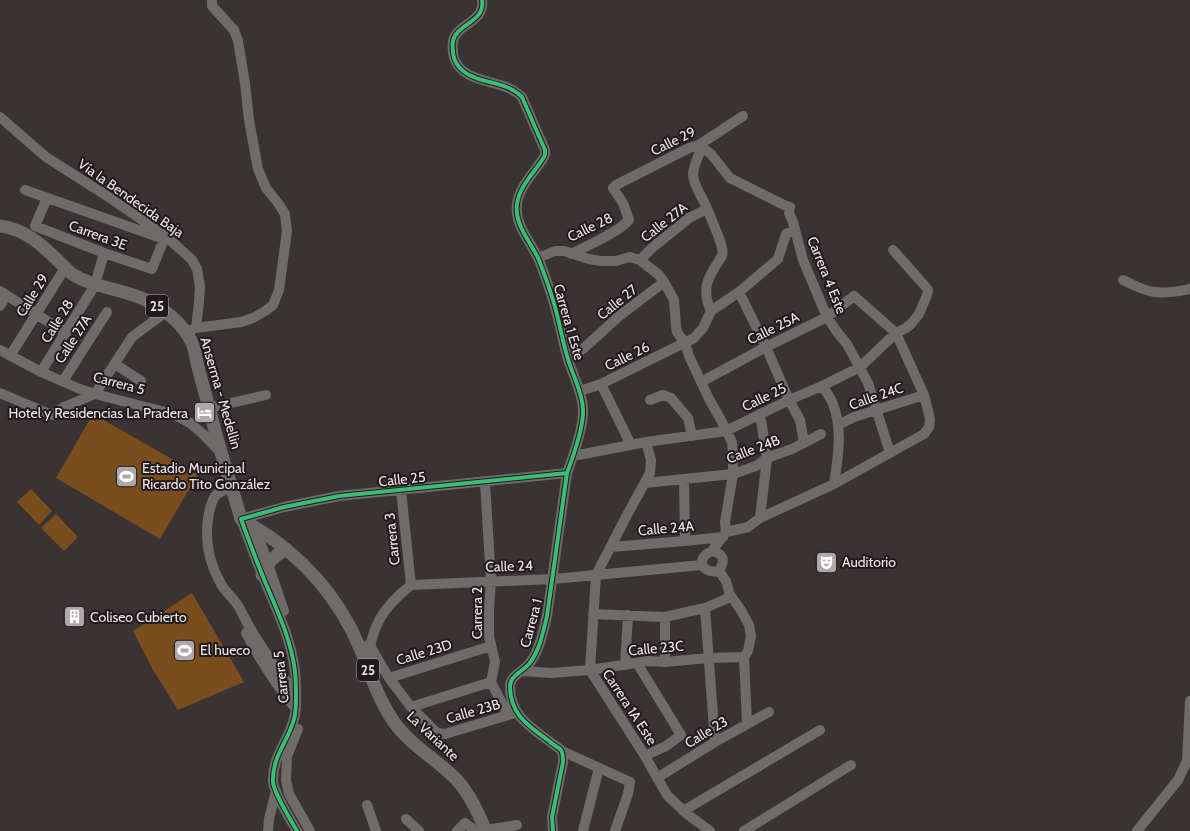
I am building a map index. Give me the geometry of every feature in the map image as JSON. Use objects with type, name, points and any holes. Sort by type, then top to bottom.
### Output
[{"type":"main road","name":"Anserma - Medellin","points":[[0,226],[11,227],[29,236],[39,243],[77,278],[152,302],[177,322],[190,329],[192,344],[224,460]]},
{"type":"main road","name":"Carrera 5","points":[[224,460],[241,519]]},
{"type":"main road","name":"La Variante","points":[[241,519],[253,525],[286,548],[312,573],[335,601],[353,632],[376,690],[394,722],[412,741],[457,780],[471,800],[483,831]]},
{"type":"main road","points":[[265,569],[276,555],[286,548]]},
{"type":"street","points":[[190,329],[241,322],[253,318],[273,305],[279,290],[287,231],[285,214],[266,188],[258,169],[249,120],[238,41],[234,30],[212,6],[212,0]]},
{"type":"street","name":"Carrera 1 Este","points":[[482,0],[482,8],[476,18],[458,32],[453,39],[454,58],[458,67],[468,75],[512,89],[522,97],[545,150],[544,157],[522,188],[517,204],[518,217],[524,234],[538,258],[553,300],[568,358],[580,391]]},
{"type":"street","name":"Calle 29","points":[[629,220],[623,203],[613,188],[616,185],[689,148],[700,146],[743,116]]},
{"type":"street","name":"Vía la Bendecida Baja","points":[[0,117],[46,157],[107,196],[168,238],[192,260],[197,269],[200,286],[199,302],[190,329]]},
{"type":"street","points":[[700,146],[693,173],[695,185],[707,208],[723,252],[707,282],[707,303],[711,311],[739,292],[778,259],[786,234],[795,230]]},
{"type":"street","name":"Carrera 4 Este","points":[[700,146],[711,154],[730,178],[790,207],[788,213],[795,230],[803,260],[827,317],[846,344],[868,383],[890,453]]},
{"type":"street","points":[[25,190],[47,198]]},
{"type":"street","name":"Carrera 3E","points":[[47,198],[164,239],[152,269],[104,253],[35,226],[47,198]]},
{"type":"street","name":"Calle 27A","points":[[640,260],[652,248],[689,218],[707,208]]},
{"type":"street","name":"Calle 28","points":[[538,258],[555,251],[571,254],[625,226],[629,220]]},
{"type":"street","name":"Calle 25","points":[[573,456],[646,442],[726,431],[860,367],[896,333],[906,328],[919,314],[927,295],[928,290],[893,250]]},
{"type":"street","name":"Calle 28","points":[[41,372],[95,285],[104,253]]},
{"type":"street","points":[[571,254],[601,261],[616,261],[630,257],[640,260],[659,275],[674,300],[676,326],[678,332],[685,343],[689,356],[708,399],[732,442],[733,474],[724,535],[712,551],[706,554],[702,559],[702,565],[706,571],[719,571],[723,565],[723,560],[718,552],[712,551]]},
{"type":"street","name":"Calle 29","points":[[10,356],[65,268]]},
{"type":"street","points":[[1123,280],[1142,289],[1155,292],[1172,292],[1190,289]]},
{"type":"street","name":"Calle 27","points":[[568,358],[583,349],[618,317],[664,282]]},
{"type":"street","points":[[739,292],[766,347],[789,400],[800,420],[804,442]]},
{"type":"street","points":[[0,306],[3,294],[66,333]]},
{"type":"street","name":"Calle 25A","points":[[701,382],[766,347],[827,317],[854,296],[896,333]]},
{"type":"street","name":"Calle 26","points":[[580,391],[601,384],[694,338],[704,328],[711,311]]},
{"type":"street","name":"Calle 27A","points":[[63,382],[108,312]]},
{"type":"street","points":[[52,415],[64,407],[96,394],[132,337],[166,312]]},
{"type":"street","points":[[896,333],[924,395]]},
{"type":"street","name":"Carrera 5","points":[[0,350],[63,382],[96,394],[174,414],[190,423],[203,434],[224,460]]},
{"type":"street","points":[[114,364],[142,381]]},
{"type":"street","points":[[601,384],[631,445]]},
{"type":"street","points":[[822,386],[833,403],[838,425],[839,447],[834,484]]},
{"type":"street","name":"Carrera 1","points":[[562,751],[512,714],[510,685],[512,678],[529,664],[535,654],[547,616],[567,473],[582,422],[583,410],[580,391]]},
{"type":"street","points":[[0,393],[52,415]]},
{"type":"street","points":[[209,408],[266,395]]},
{"type":"street","points":[[650,400],[663,395],[671,398],[688,418],[692,436]]},
{"type":"street","name":"Calle 24C","points":[[838,425],[854,417],[924,395]]},
{"type":"street","name":"Calle 24A","points":[[612,547],[685,541],[724,535],[748,527],[760,518],[834,484],[924,434],[929,427],[930,419],[924,395]]},
{"type":"street","points":[[10,397],[52,415]]},
{"type":"street","points":[[760,414],[767,458],[760,518]]},
{"type":"street","name":"Calle 24B","points":[[645,483],[733,474],[756,466],[767,458],[792,449],[821,434]]},
{"type":"street","name":"Carrera 1A Este","points":[[646,442],[651,460],[650,473],[596,575],[590,670],[645,756],[667,795],[683,811],[710,831]]},
{"type":"street","name":"Calle 25","points":[[241,519],[284,507],[339,496],[567,473]]},
{"type":"street","points":[[684,479],[685,541]]},
{"type":"street","name":"Carrera 2","points":[[486,482],[491,581],[488,608],[489,636],[495,662],[491,682]]},
{"type":"street","points":[[231,487],[216,495],[211,506],[207,533],[209,554],[222,586],[234,599],[265,651],[295,693]]},
{"type":"street","name":"Carrera 3","points":[[401,490],[411,585]]},
{"type":"street","name":"Carrera 5","points":[[241,519],[265,569],[296,650],[301,685],[300,716],[298,729],[287,756],[286,780],[290,794],[310,831]]},
{"type":"street","name":"Carrera 5","points":[[253,525],[264,552],[265,569],[287,634],[294,665],[295,718],[276,758],[273,783],[283,806],[297,831]]},
{"type":"street","name":"Calle 24","points":[[411,585],[552,579],[702,565]]},
{"type":"street","points":[[719,571],[726,580],[730,595],[741,610],[749,625],[750,636],[748,651],[744,657],[747,724]]},
{"type":"street","points":[[367,666],[370,644],[376,627],[385,611],[397,597],[411,585]]},
{"type":"street","points":[[593,614],[665,617],[695,609],[705,608],[726,599],[730,595]]},
{"type":"street","points":[[234,599],[244,629],[259,658],[276,684],[296,709]]},
{"type":"street","points":[[705,608],[715,742]]},
{"type":"street","points":[[625,665],[628,615]]},
{"type":"street","points":[[665,617],[665,662]]},
{"type":"street","points":[[370,644],[389,678],[411,707],[491,682],[512,714]]},
{"type":"street","name":"Calle 23D","points":[[389,678],[491,646]]},
{"type":"street","name":"Calle 23C","points":[[523,670],[551,672],[590,670],[648,661],[665,662],[709,658],[744,657]]},
{"type":"street","name":"Carrera 1A Este","points":[[637,663],[681,735],[666,746],[645,756]]},
{"type":"street","points":[[1137,831],[1178,780],[1187,761],[1190,701]]},
{"type":"street","name":"Calle 23B","points":[[411,707],[437,733],[445,734],[512,714]]},
{"type":"street","name":"Calle 23","points":[[658,778],[715,742],[769,712]]},
{"type":"street","points":[[683,811],[820,730]]},
{"type":"street","points":[[562,751],[630,782],[628,794],[615,831]]},
{"type":"street","points":[[553,831],[552,817],[563,762],[562,751]]},
{"type":"street","points":[[744,831],[851,765]]},
{"type":"street","points":[[583,831],[599,768]]},
{"type":"street","points":[[268,831],[269,819],[276,791]]},
{"type":"street","points":[[367,806],[376,831]]},
{"type":"street","points":[[406,819],[419,831]]},
{"type":"street","points":[[457,831],[464,824],[483,831],[517,824]]},
{"type":"shaded area","name":"Estadio Municipal Ricardo Tito González","points":[[93,414],[198,474],[160,539],[56,478]]},
{"type":"shaded area","points":[[31,489],[52,511],[39,525],[17,502]]},
{"type":"shaded area","points":[[56,514],[78,537],[64,551],[41,528]]},
{"type":"shaded area","name":"El hueco","points":[[192,593],[244,682],[178,710],[153,670],[133,631]]},
{"type":"cycle path","points":[[482,0],[480,13],[455,35],[453,41],[453,56],[463,71],[477,79],[508,88],[522,97],[545,150],[544,157],[528,179],[518,197],[518,219],[524,233],[536,253],[550,290],[566,352],[581,396],[583,409],[580,432],[567,473],[547,616],[542,635],[533,659],[512,679],[510,686],[513,705],[522,719],[560,749],[562,753],[563,762],[552,817],[553,831]]},
{"type":"cycle path","points":[[297,831],[279,800],[273,782],[275,764],[295,715],[295,671],[284,626],[259,568],[241,519],[284,507],[339,496],[567,473]]},
{"type":"place","name":"Hotel y Residencias La Pradera","points":[[204,413]]},
{"type":"place","name":"Estadio Municipal Ricardo Tito González","points":[[127,476]]},
{"type":"place","name":"Auditorio","points":[[826,562]]},
{"type":"place","name":"Coliseo Cubierto","points":[[75,617]]},
{"type":"place","name":"El hueco","points":[[184,650]]}]
